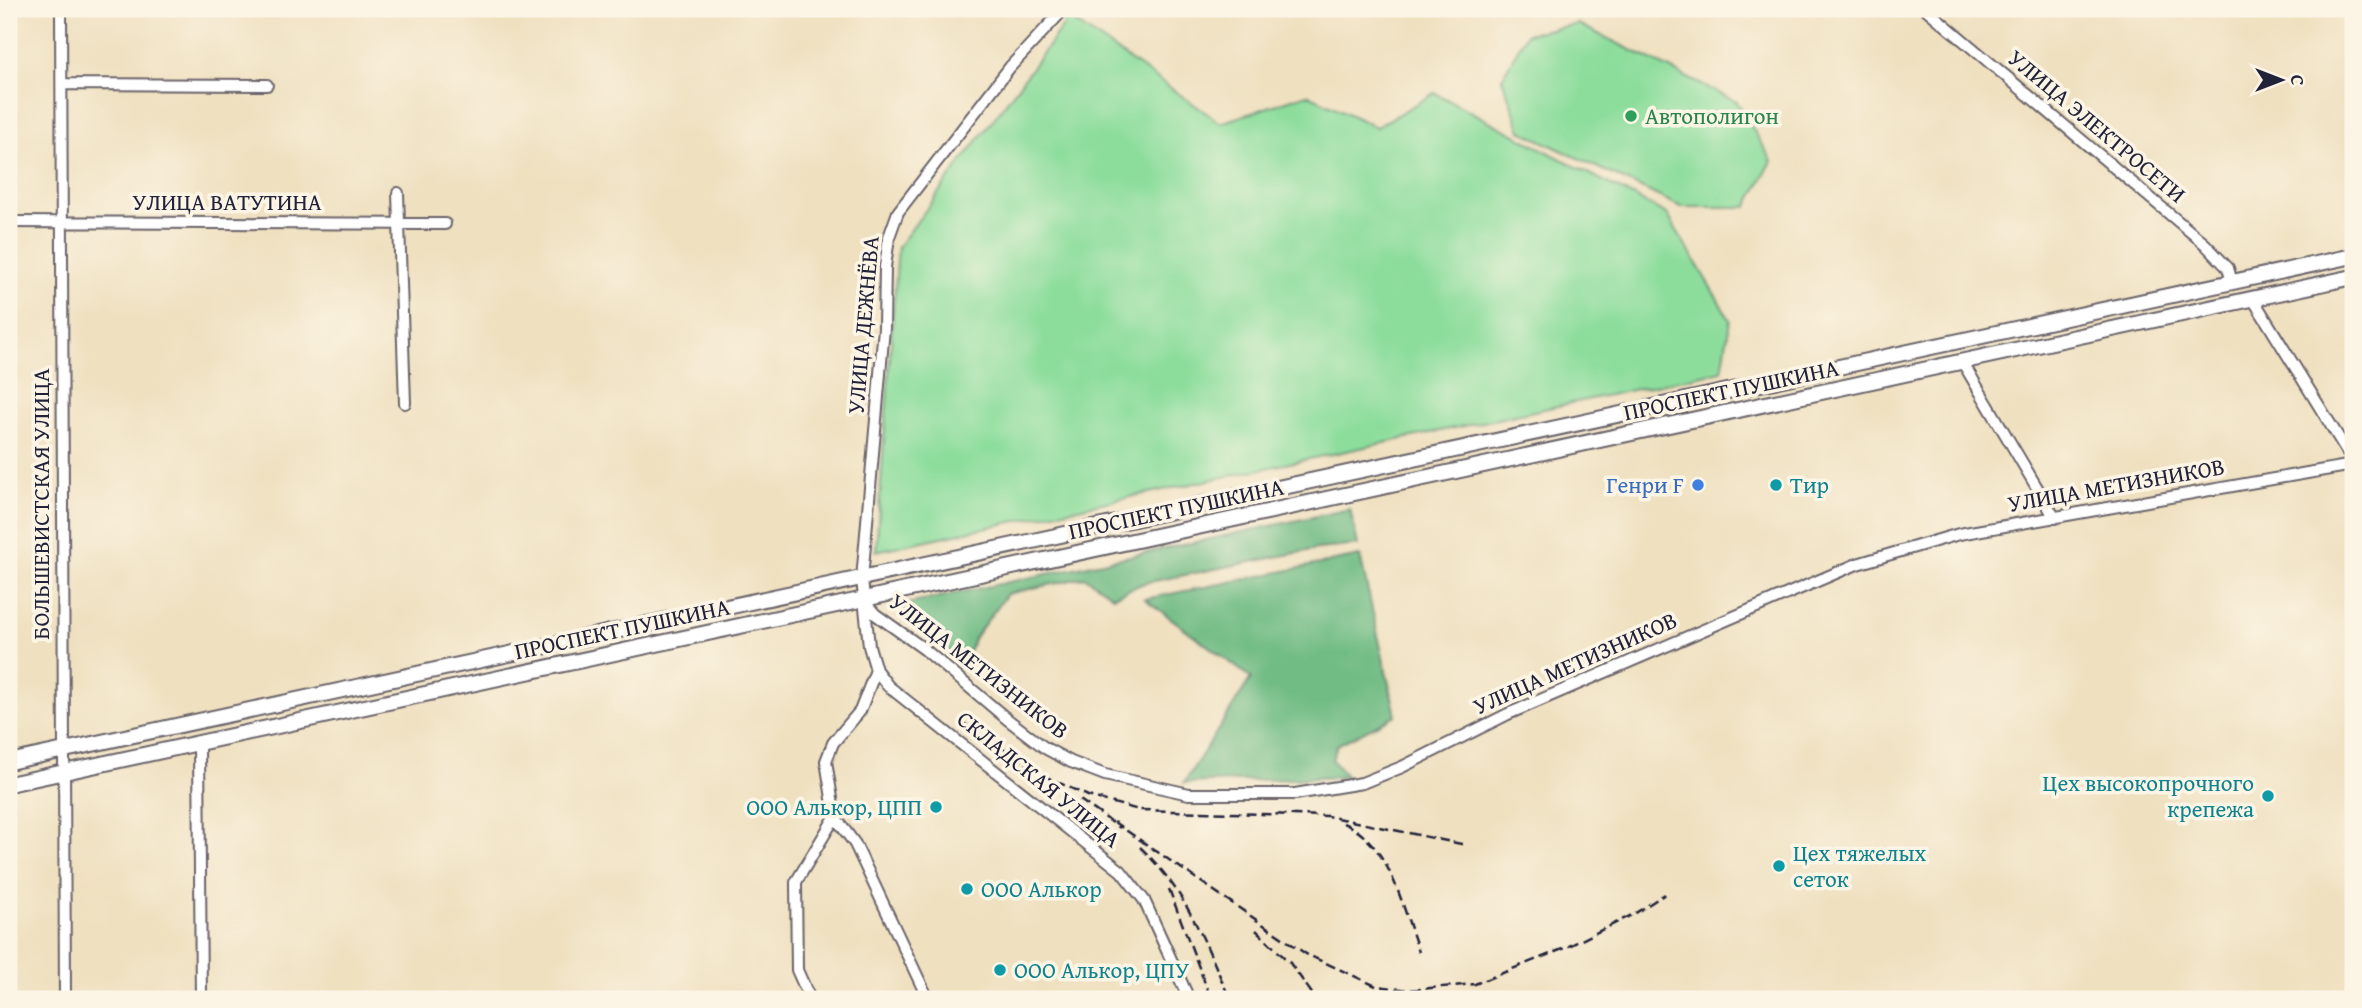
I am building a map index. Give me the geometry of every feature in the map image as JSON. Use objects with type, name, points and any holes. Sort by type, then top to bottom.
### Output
[{"type":"main road","name":"ПРОСПЕКТ ПУШКИНА","points":[[9,762],[2353,256]]},
{"type":"main road","name":"ПРОСПЕКТ ПУШКИНА","points":[[9,784],[2353,278]]},
{"type":"main road","points":[[1724,390],[1729,414]]},
{"type":"street","name":"БОЛЬШЕВИСТСКАЯ УЛИЦА","points":[[61,9],[65,999]]},
{"type":"street","name":"УЛИЦА ДЕЖНЁВА","points":[[863,600],[862,579],[884,328],[888,237],[906,202],[1010,67],[1064,9]]},
{"type":"street","name":"УЛИЦА ЭЛЕКТРОСЕТИ","points":[[1926,9],[2205,244],[2228,268],[2232,282]]},
{"type":"street","points":[[62,84],[267,85]]},
{"type":"street","points":[[398,193],[405,403]]},
{"type":"street","name":"УЛИЦА ВАТУТИНА","points":[[9,222],[445,224]]},
{"type":"street","points":[[2253,299],[2353,463]]},
{"type":"street","points":[[1963,363],[2055,518]]},
{"type":"street","name":"УЛИЦА МЕТИЗНИКОВ","points":[[863,600],[875,614],[924,649],[1007,719],[1045,748],[1071,762],[1105,775],[1189,794],[1295,794],[1362,783],[1402,767],[1508,714],[1857,564],[1959,534],[2353,463]]},
{"type":"street","name":"СКЛАДСКАЯ УЛИЦА","points":[[863,600],[869,646],[876,670],[888,686],[1121,871],[1144,900],[1189,999]]},
{"type":"street","points":[[876,670],[860,711],[833,743],[826,761],[835,817],[855,844],[928,999]]},
{"type":"street","points":[[199,743],[201,999]]},
{"type":"street","points":[[810,999],[797,970],[796,882],[835,817]]},
{"type":"green space","points":[[1069,18],[1221,123],[1307,94],[1376,127],[1435,93],[1667,214],[1730,320],[1722,371],[876,551],[898,247]]},
{"type":"green space","name":"Автополигон","points":[[1578,24],[1737,102],[1772,161],[1747,207],[1681,207],[1521,131],[1502,78],[1526,34]]},
{"type":"green space","points":[[1350,509],[1358,545],[1317,549],[1144,583],[1113,596],[1085,577],[1007,594],[975,637],[963,664],[897,606]]},
{"type":"green space","points":[[1360,556],[1396,715],[1337,745],[1332,760],[1347,777],[1184,783],[1251,678],[1145,599]]},
{"type":"railway","points":[[963,723],[1048,778]]},
{"type":"railway","points":[[1042,775],[1088,796],[1139,810],[1327,816],[1466,845]]},
{"type":"railway","points":[[1080,800],[1120,828]]},
{"type":"railway","points":[[1114,822],[1306,954],[1376,986],[1409,990],[1475,984],[1565,948],[1634,914],[1665,894]]},
{"type":"railway","points":[[1343,823],[1359,832],[1373,845],[1384,861],[1393,878],[1419,952]]},
{"type":"railway","points":[[1140,847],[1170,882],[1193,918],[1230,999]]},
{"type":"railway","points":[[1169,889],[1211,999]]},
{"type":"railway","points":[[1256,930],[1290,963],[1316,999]]},
{"type":"place","name":"Автополигон","points":[[1631,116]]},
{"type":"place","name":"Генри F","points":[[1698,485]]},
{"type":"place","name":"Тир","points":[[1776,485]]},
{"type":"place","name":"Цех высокопрочного крепежа","points":[[2268,796]]},
{"type":"place","name":"ООО Алькор, ЦПП","points":[[936,807]]},
{"type":"place","name":"Цех тяжелых сеток","points":[[1779,866]]},
{"type":"place","name":"ООО Алькор","points":[[967,889]]},
{"type":"place","name":"ООО Алькор, ЦПУ","points":[[1000,970]]}]
